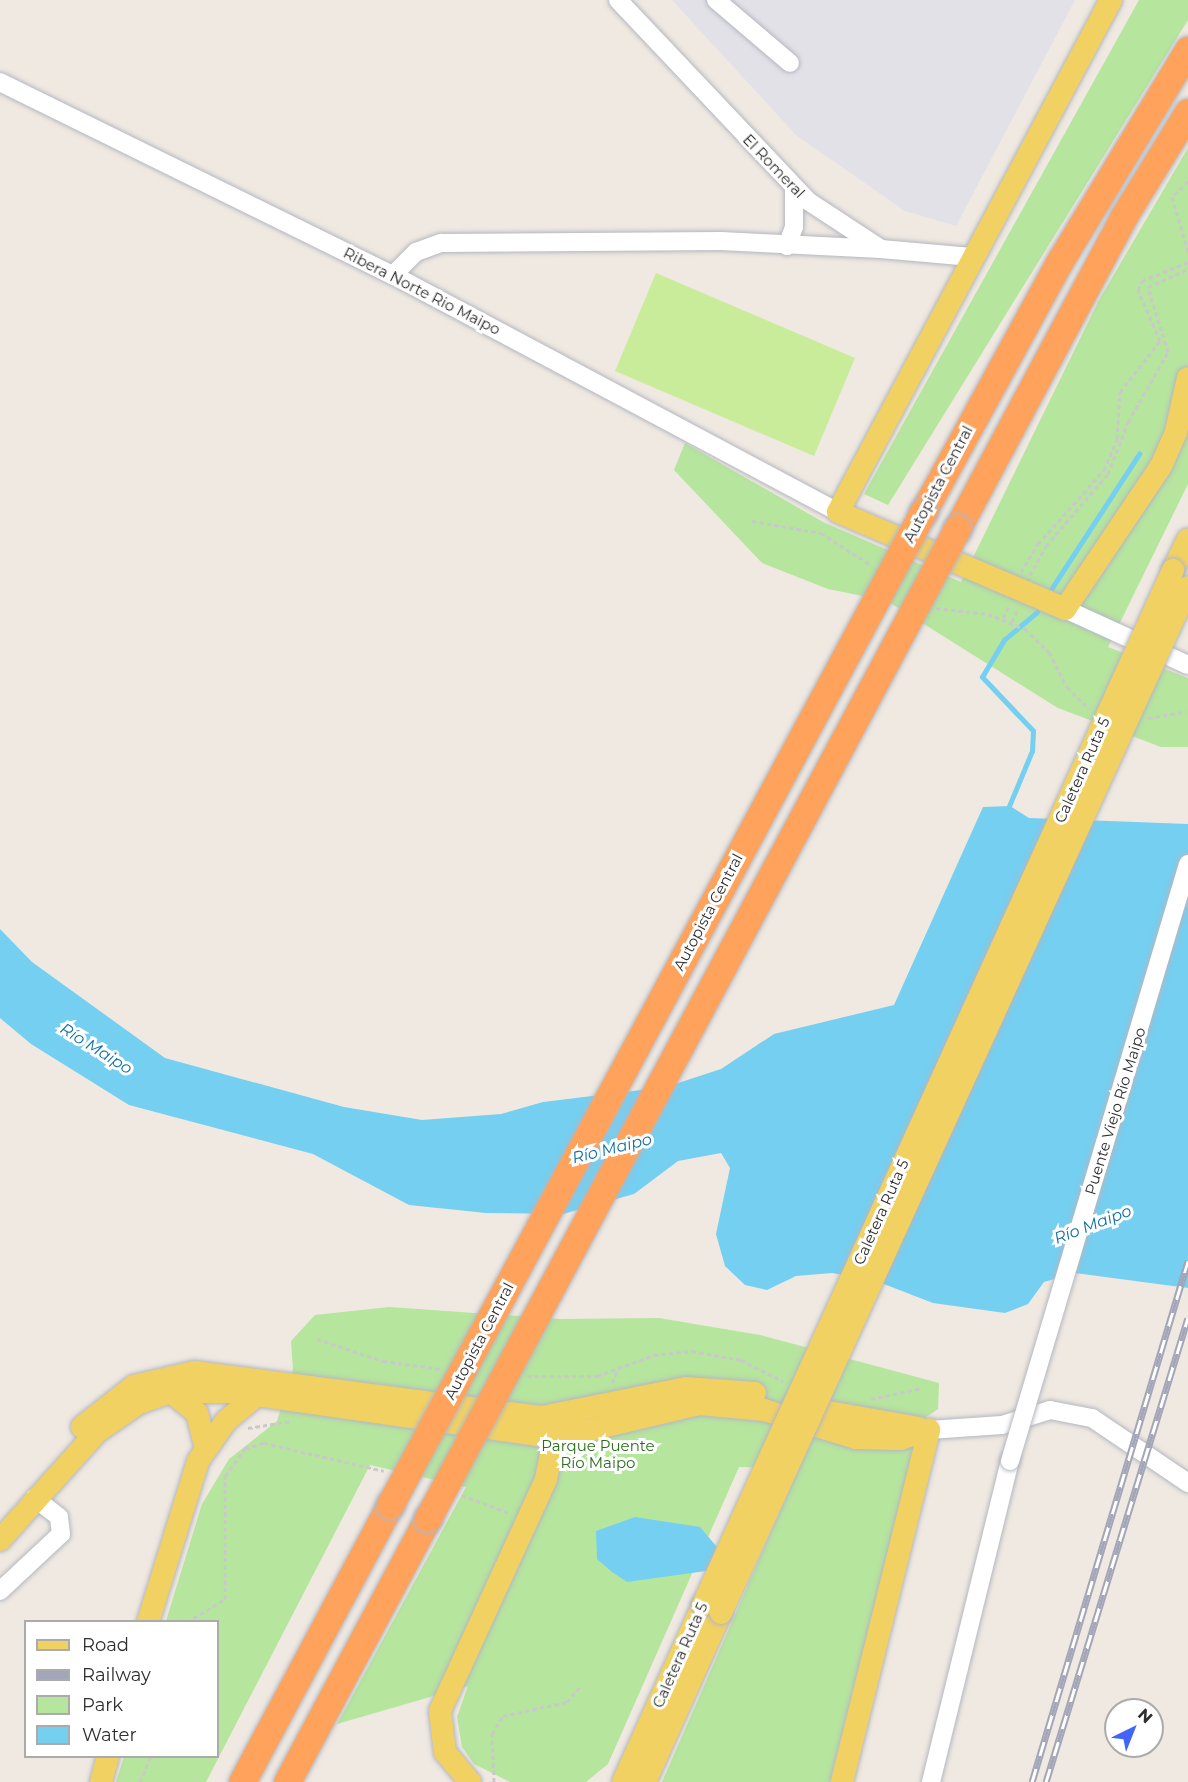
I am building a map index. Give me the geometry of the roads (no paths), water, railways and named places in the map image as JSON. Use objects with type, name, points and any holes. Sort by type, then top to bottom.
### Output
[{"type":"highway","name":"Autopista Central","points":[[242,1782],[923,512],[1065,252],[1188,50]]},
{"type":"highway","points":[[287,1782],[1124,216],[1188,112]]},
{"type":"main road","points":[[1111,0],[838,512],[1065,609],[1161,466],[1176,432],[1188,378]]},
{"type":"main road","name":"Caletera Ruta 5","points":[[645,1782],[712,1609],[1188,539]]},
{"type":"main road","name":"Caletera Ruta 5","points":[[623,1782],[634,1756],[712,1609],[1188,587]]},
{"type":"main road","points":[[35,1498],[72,1437],[134,1386],[194,1372],[276,1382],[558,1426]]},
{"type":"main road","points":[[149,1620],[187,1488],[206,1448],[255,1396],[276,1382]]},
{"type":"main road","points":[[171,1392],[197,1413],[206,1448]]},
{"type":"main road","points":[[0,1540],[35,1498],[112,1420],[171,1392],[255,1396],[558,1426],[677,1406],[718,1404],[764,1410],[856,1438],[900,1439],[929,1430]]},
{"type":"main road","points":[[478,1781],[445,1752],[440,1711],[552,1466],[558,1426]]},
{"type":"main road","points":[[842,1782],[929,1430]]},
{"type":"main road","points":[[615,1782],[634,1756]]},
{"type":"main road","points":[[100,1782],[107,1758]]},
{"type":"street","name":"El Romeral","points":[[618,0],[795,188],[881,249]]},
{"type":"street","points":[[716,0],[790,63]]},
{"type":"street","name":"Ribera Norte Rio Maipo","points":[[0,82],[393,274],[838,512]]},
{"type":"street","points":[[787,246],[794,227],[795,188]]},
{"type":"street","points":[[393,274],[416,252],[441,243],[721,240],[787,246],[881,249],[972,257]]},
{"type":"street","points":[[1065,609],[1188,665]]},
{"type":"street","name":"Puente Viejo Río Maipo","points":[[931,1782],[1010,1461],[1188,864]]},
{"type":"street","points":[[929,1430],[1002,1425],[1050,1410],[1092,1418],[1188,1483]]},
{"type":"street","points":[[0,1591],[61,1534],[59,1517],[35,1498]]},
{"type":"water","name":"Río Maipo","points":[[1010,806],[1029,818],[1188,824],[1188,1288],[1075,1273],[1044,1282],[1028,1304],[1005,1313],[933,1303],[876,1281],[832,1273],[796,1276],[767,1290],[745,1285],[725,1266],[716,1234],[730,1168],[721,1153],[678,1161],[634,1194],[563,1214],[486,1213],[409,1205],[313,1154],[129,1105],[31,1044],[0,1018],[0,929],[32,962],[165,1058],[344,1107],[422,1120],[501,1114],[543,1102],[666,1087],[721,1069],[774,1034],[894,1005],[983,807]]},
{"type":"water","points":[[635,1517],[700,1527],[717,1547],[706,1571],[627,1582],[612,1572],[597,1559],[596,1531]]},
{"type":"waterway","points":[[1052,588],[1139,454]]},
{"type":"waterway","points":[[1007,811],[1032,751],[1033,731],[982,677],[1004,640],[1037,612]]},
{"type":"railway","points":[[1032,1782],[1188,1261]]},
{"type":"railway","points":[[1046,1782],[1188,1318]]},
{"type":"park label","name":"Parque Puente Río Maipo","points":[[598,1454]]}]
